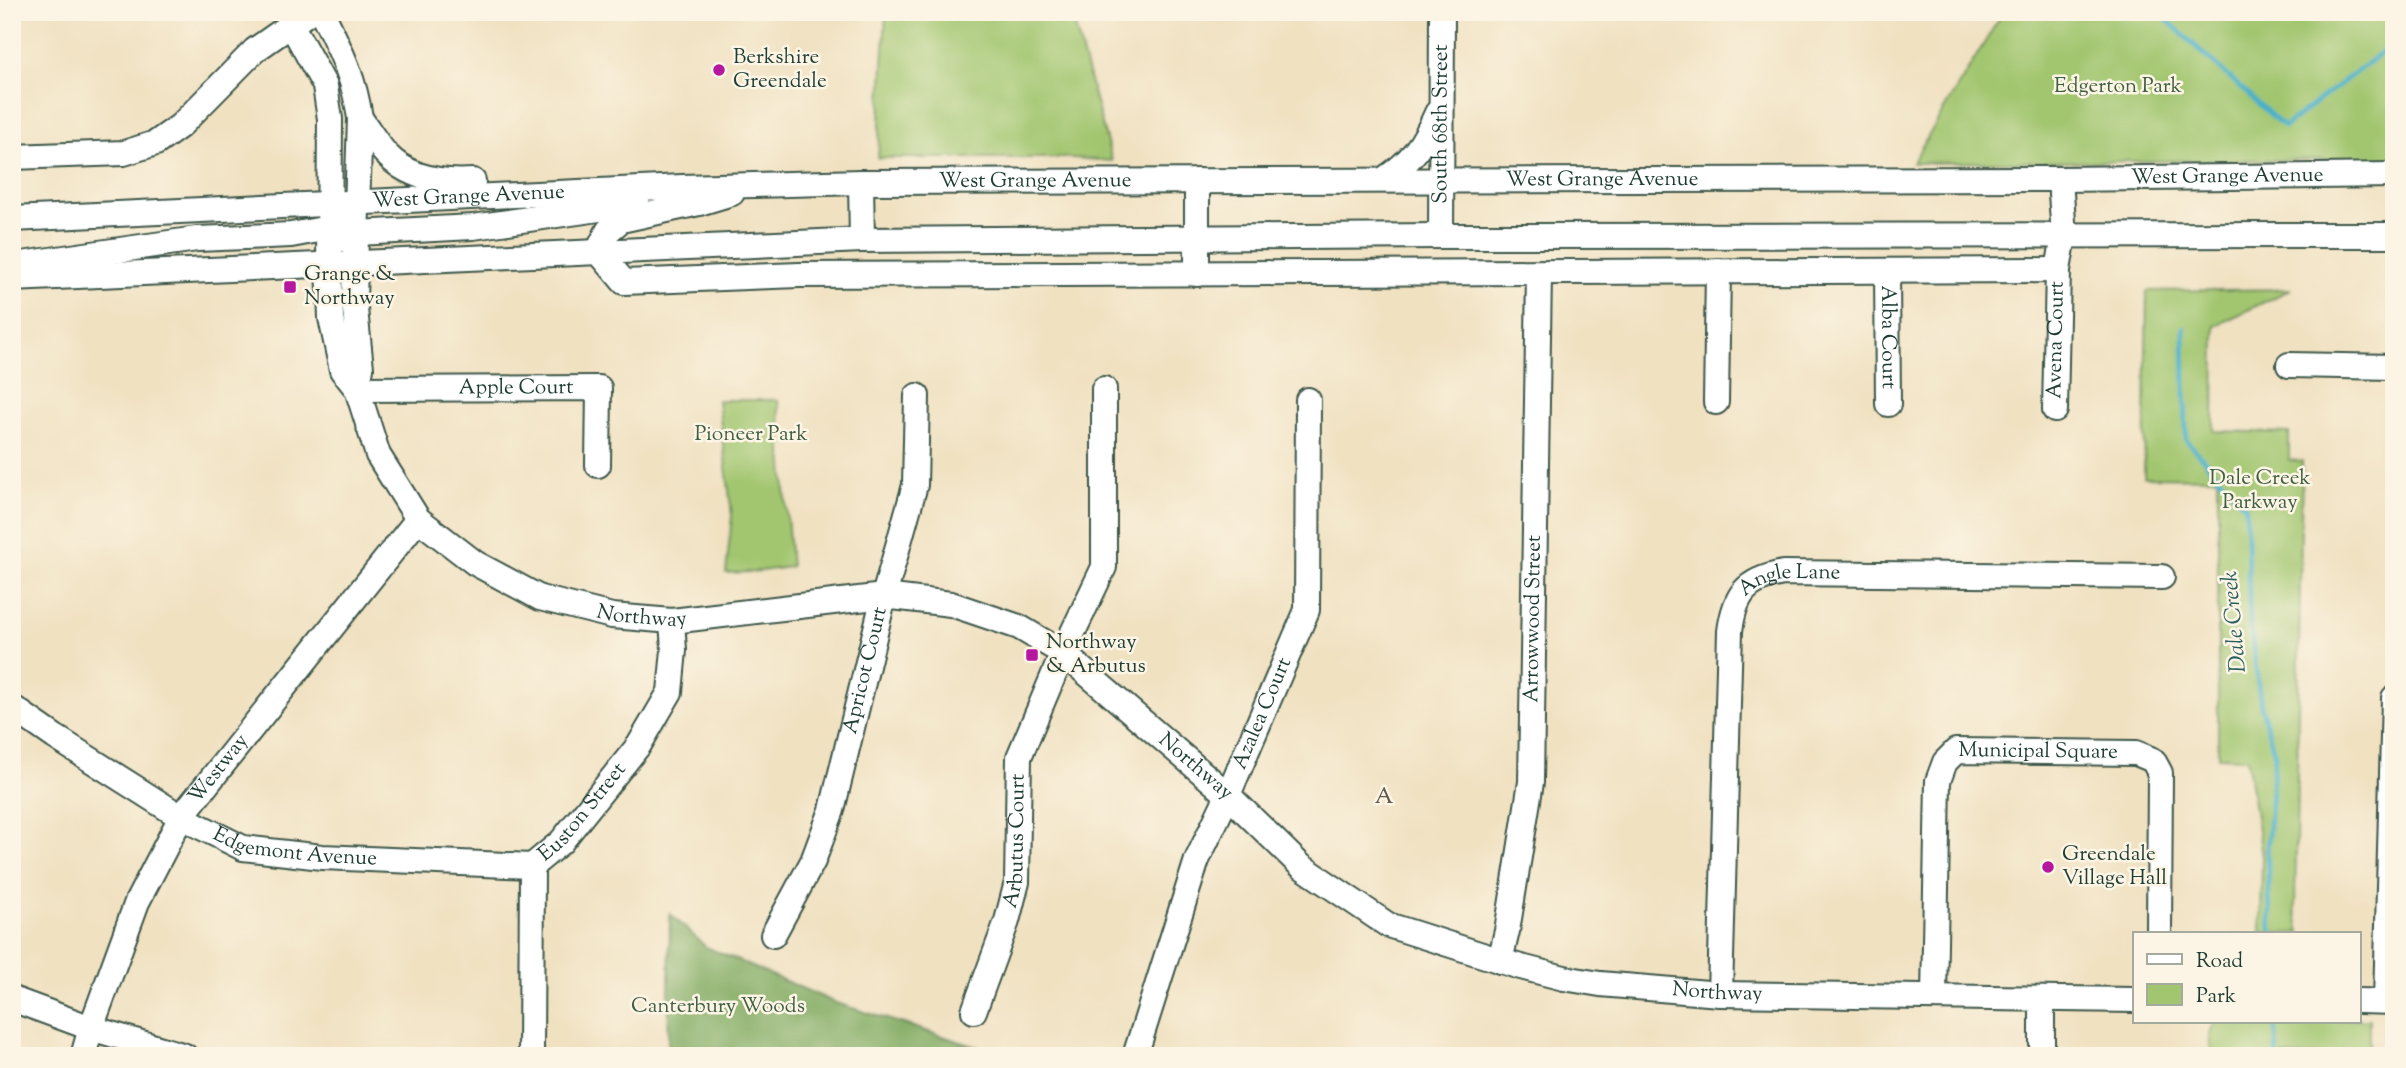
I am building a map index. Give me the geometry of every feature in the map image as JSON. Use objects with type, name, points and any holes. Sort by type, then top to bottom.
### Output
[{"type":"street","points":[[322,12],[350,69],[360,118],[386,154],[400,166],[417,174],[446,182],[583,176],[693,186]]},
{"type":"street","name":"South 68th Street","points":[[1441,236],[1442,12]]},
{"type":"street","points":[[12,157],[124,153],[156,143],[180,126],[255,50],[300,18]]},
{"type":"street","name":"Northway","points":[[300,18],[325,86],[330,119],[331,318],[342,370],[357,388],[378,455],[418,519],[475,564],[540,598],[612,616],[672,621],[884,596],[951,604],[1019,627],[1063,653],[1228,796],[1301,866],[1388,925],[1500,961],[1564,978],[1600,984],[1720,994],[2133,1000]]},
{"type":"street","points":[[1383,180],[1401,169],[1415,155],[1440,106]]},
{"type":"street","name":"Northway","points":[[357,388],[361,368],[354,299],[360,118]]},
{"type":"street","name":"West Grange Avenue","points":[[12,219],[329,216],[359,203],[693,186],[861,182],[2060,179],[2394,175]]},
{"type":"street","points":[[598,251],[624,282],[813,275],[2059,270],[2064,236],[2060,179]]},
{"type":"street","points":[[1197,181],[1198,274]]},
{"type":"street","points":[[861,182],[862,240]]},
{"type":"street","points":[[598,251],[608,231],[621,220],[699,203],[763,184]]},
{"type":"street","points":[[329,264],[343,242],[357,233],[473,227],[613,206],[693,186]]},
{"type":"street","points":[[12,266],[197,239],[291,235],[329,216]]},
{"type":"street","points":[[12,279],[862,240],[1441,236],[2394,235]]},
{"type":"street","name":"Avena Court","points":[[2055,410],[2059,270]]},
{"type":"street","points":[[1716,402],[1718,271]]},
{"type":"street","name":"Alba Court","points":[[1887,271],[1888,404]]},
{"type":"street","name":"Arrowwood Street","points":[[1500,961],[1531,782],[1539,274]]},
{"type":"street","points":[[2289,365],[2394,367]]},
{"type":"street","name":"Apple Court","points":[[357,388],[599,388],[598,465]]},
{"type":"street","name":"Arbutus Court","points":[[974,1011],[1007,921],[1017,882],[1019,757],[1063,653],[1104,567],[1104,388]]},
{"type":"street","name":"Apricot Court","points":[[774,935],[813,861],[832,810],[884,596],[915,485],[917,396]]},
{"type":"street","name":"Azalea Court","points":[[1135,1056],[1197,860],[1228,796],[1307,610],[1308,400]]},
{"type":"street","name":"Westway","points":[[83,1056],[137,902],[181,817],[418,519]]},
{"type":"street","name":"Angle Lane","points":[[1720,994],[1730,631],[1733,608],[1748,587],[1761,577],[1783,573],[2162,577]]},
{"type":"street","name":"Euston Street","points":[[531,1056],[532,866],[561,842],[632,754],[670,692],[674,650],[672,621]]},
{"type":"street","points":[[2360,1001],[2390,1002],[2394,698]]},
{"type":"street","name":"Edgemont Avenue","points":[[12,707],[181,817],[243,848],[322,858],[532,866]]},
{"type":"street","name":"Municipal Square","points":[[1934,997],[1938,780],[1945,762],[1956,751],[2136,753],[2153,760],[2160,773],[2158,932]]},
{"type":"street","points":[[12,999],[91,1028],[185,1056]]},
{"type":"street","points":[[2042,1000],[2042,1056]]},
{"type":"green space","points":[[886,12],[1071,12],[1112,161],[1073,158],[878,158]]},
{"type":"green space","name":"Edgerton Park","points":[[2003,12],[2394,12],[2394,159],[1912,163]]},
{"type":"green space","name":"Dale Creek Parkway","points":[[2291,289],[2215,326],[2214,431],[2289,433],[2289,460],[2302,461],[2295,910],[2300,932],[2261,932],[2262,856],[2247,758],[2218,757],[2218,478],[2144,477],[2147,291]]},
{"type":"green space","name":"Pioneer Park","points":[[718,400],[778,400],[791,567],[726,573],[732,516]]},
{"type":"green space","name":"Canterbury Woods","points":[[670,914],[706,947],[836,1003],[1006,1056],[668,1056]]},
{"type":"green space","points":[[2360,1019],[2369,1019],[2369,1056],[2211,1056],[2210,1033],[2214,1023],[2360,1023]]},
{"type":"waterway","name":"Dale Creek","points":[[2158,12],[2284,127],[2394,43]]},
{"type":"waterway","name":"Dale Creek","points":[[2184,328],[2186,440],[2246,507],[2250,621],[2261,706],[2275,755],[2267,851],[2271,932]]},
{"type":"waterway","name":"Dale Creek","points":[[2275,1023],[2277,1056]]},
{"type":"place","name":"Berkshire Greendale","points":[[719,70]]},
{"type":"place","name":"Grange & Northway","points":[[290,287]]},
{"type":"place","name":"Northway & Arbutus","points":[[1032,655]]},
{"type":"place","name":"Greendale Village Hall","points":[[2048,867]]},
{"type":"district","name":"A","points":[[1385,797]]}]
